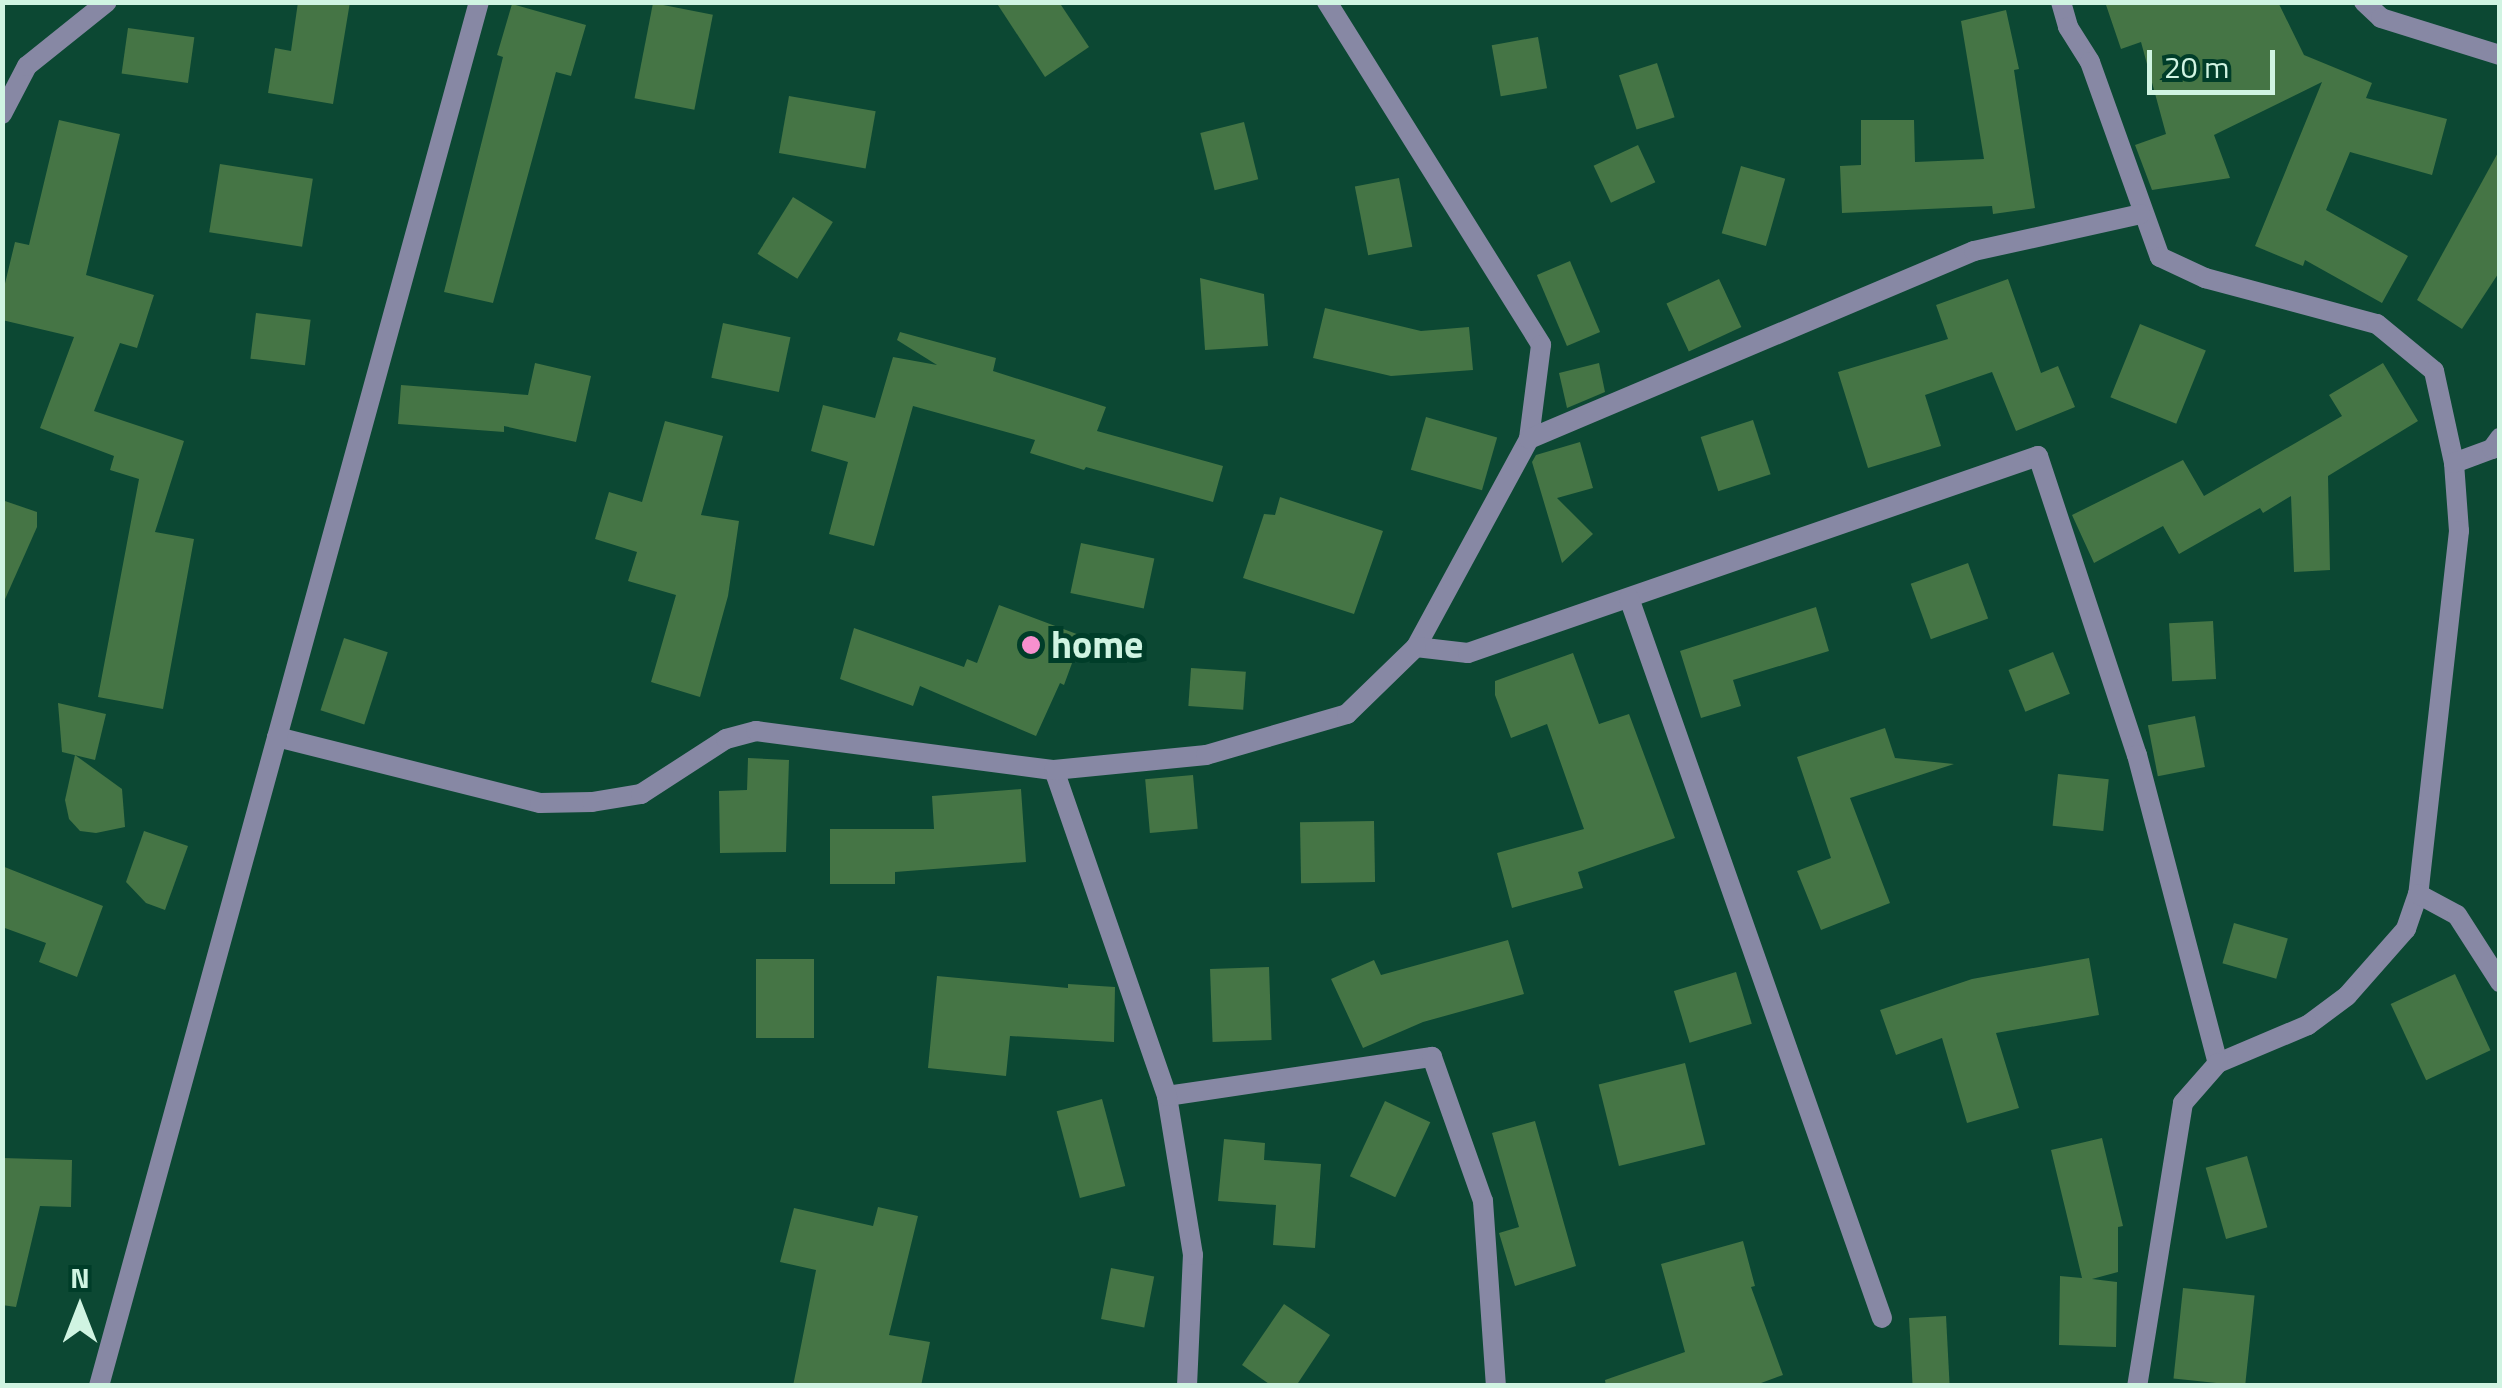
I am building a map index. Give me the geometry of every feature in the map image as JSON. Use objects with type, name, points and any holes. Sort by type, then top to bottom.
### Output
[{"type":"street","points":[[2,114],[27,66],[107,2]]},
{"type":"street","points":[[99,1386],[480,2]]},
{"type":"street","points":[[277,737],[540,803],[592,802],[640,794],[726,739],[756,730],[1054,770],[1206,756],[1346,714],[1416,647],[1529,438],[1541,345],[1327,2]]},
{"type":"street","points":[[2061,2],[2068,27],[2090,62],[2141,214],[2160,257],[2205,278],[2377,324],[2434,371],[2454,464],[2459,532],[2418,894],[2406,929],[2347,996],[2308,1026],[2218,1063],[2183,1104],[2137,1386]]},
{"type":"street","points":[[2364,2],[2381,18],[2500,55]]},
{"type":"street","points":[[1529,438],[1974,252],[2141,214]]},
{"type":"street","points":[[2454,464],[2492,448],[2500,438]]},
{"type":"street","points":[[1416,647],[1468,653],[2038,456],[2137,756],[2218,1063]]},
{"type":"street","points":[[1630,598],[1882,1318]]},
{"type":"street","points":[[1054,770],[1166,1096],[1194,1255],[1187,1386]]},
{"type":"street","points":[[2418,894],[2456,915],[2500,982]]},
{"type":"street","points":[[1166,1096],[1432,1057],[1483,1201],[1496,1386]]},
{"type":"building","points":[[298,2],[350,2],[333,104],[268,93],[275,48],[291,51]]},
{"type":"building","points":[[996,2],[1059,2],[1089,47],[1045,77]]},
{"type":"building","points":[[2105,2],[2278,2],[2304,55],[2372,83],[2366,98],[2447,119],[2432,175],[2350,152],[2326,210],[2408,256],[2382,303],[2305,260],[2303,266],[2255,246],[2322,82],[2214,135],[2230,178],[2152,190],[2135,145],[2166,134],[2141,42],[2121,49]]},
{"type":"building","points":[[653,3],[713,15],[694,110],[634,98]]},
{"type":"building","points":[[512,4],[586,25],[571,76],[556,72],[493,303],[444,292],[503,57],[497,55]]},
{"type":"building","points":[[2006,10],[2019,69],[2014,70],[2035,208],[1993,214],[1992,206],[1842,213],[1840,166],[1861,165],[1861,120],[1914,120],[1915,162],[1984,159],[1961,21]]},
{"type":"building","points":[[128,28],[194,37],[188,83],[122,74]]},
{"type":"building","points":[[1538,37],[1547,88],[1501,96],[1492,45]]},
{"type":"building","points":[[1657,63],[1675,117],[1637,130],[1619,75]]},
{"type":"building","points":[[789,96],[876,111],[866,168],[779,153]]},
{"type":"building","points":[[59,120],[120,134],[86,275],[154,295],[137,348],[120,343],[94,411],[184,441],[155,532],[194,539],[163,709],[98,697],[139,479],[110,470],[114,456],[40,428],[74,337],[2,320],[2,296],[15,242],[29,245]]},
{"type":"building","points":[[1244,122],[1258,179],[1215,190],[1200,133]]},
{"type":"building","points":[[1638,145],[1655,182],[1611,203],[1594,166]]},
{"type":"building","points":[[2500,149],[2500,271],[2462,329],[2417,300]]},
{"type":"building","points":[[220,164],[313,179],[302,247],[209,232]]},
{"type":"building","points":[[1741,166],[1785,179],[1766,246],[1722,233]]},
{"type":"building","points":[[1399,178],[1412,247],[1368,255],[1355,187]]},
{"type":"building","points":[[793,197],[833,222],[797,279],[757,254]]},
{"type":"building","points":[[1570,261],[1600,332],[1567,346],[1537,275]]},
{"type":"building","points":[[1200,278],[1264,294],[1268,346],[1205,350]]},
{"type":"building","points":[[1719,279],[1741,327],[1689,352],[1666,304]]},
{"type":"building","points":[[2008,279],[2041,373],[2058,366],[2075,407],[2016,431],[1992,372],[1925,395],[1941,446],[1868,468],[1838,372],[1948,339],[1936,305]]},
{"type":"building","points":[[1325,308],[1421,331],[1469,327],[1473,370],[1391,376],[1313,358]]},
{"type":"building","points":[[256,313],[311,320],[305,365],[250,359]]},
{"type":"building","points":[[723,323],[790,337],[779,392],[711,378]]},
{"type":"building","points":[[2140,324],[2206,351],[2176,424],[2110,397]]},
{"type":"building","points":[[900,332],[996,358],[993,371],[1106,407],[1097,431],[1223,466],[1213,502],[1030,453],[1035,440],[913,406],[874,546],[829,534],[848,462],[811,451],[823,405],[875,418],[893,357],[937,365],[897,340]]},
{"type":"building","points":[[535,363],[591,376],[576,442],[504,426],[504,432],[398,424],[401,385],[528,395]]},
{"type":"building","points":[[1599,363],[1605,392],[1567,408],[1559,373]]},
{"type":"building","points":[[2383,363],[2418,421],[2328,476],[2330,570],[2294,572],[2291,496],[2263,513],[2260,508],[2179,554],[2163,526],[2094,563],[2072,515],[2183,460],[2204,496],[2342,416],[2329,395]]},
{"type":"building","points":[[1426,417],[1497,437],[1482,490],[1411,470]]},
{"type":"building","points":[[1753,420],[1771,474],[1718,491],[1701,437]]},
{"type":"building","points":[[665,421],[723,436],[701,515],[739,521],[728,596],[700,697],[651,682],[676,595],[628,581],[637,552],[595,539],[609,492],[642,502]]},
{"type":"building","points":[[1580,442],[1593,488],[1557,498],[1593,534],[1562,563],[1532,462],[1536,455]]},
{"type":"building","points":[[1280,497],[1383,531],[1354,614],[1243,578],[1264,514],[1275,515]]},
{"type":"building","points":[[2,500],[37,512],[37,527],[2,606]]},
{"type":"building","points":[[1081,543],[1154,559],[1144,608],[1070,593]]},
{"type":"building","points":[[1968,563],[1988,618],[1931,639],[1911,584]]},
{"type":"building","points":[[999,605],[1082,636],[1064,685],[1060,683],[1036,736],[920,686],[913,706],[840,679],[854,628],[964,667],[967,659],[977,663]]},
{"type":"building","points":[[1816,607],[1829,651],[1733,680],[1741,706],[1701,718],[1680,651]]},
{"type":"building","points":[[2213,621],[2216,679],[2172,681],[2169,623]]},
{"type":"building","points":[[344,638],[388,652],[364,724],[321,710]]},
{"type":"building","points":[[2053,652],[2070,694],[2025,712],[2008,670]]},
{"type":"building","points":[[1573,653],[1599,724],[1629,714],[1675,838],[1578,872],[1583,888],[1512,908],[1497,853],[1584,829],[1547,724],[1511,738],[1495,695],[1495,681]]},
{"type":"building","points":[[1191,668],[1246,672],[1243,710],[1188,706]]},
{"type":"building","points":[[58,703],[106,714],[95,760],[62,752]]},
{"type":"building","points":[[2195,716],[2205,767],[2158,776],[2148,725]]},
{"type":"building","points":[[1885,728],[1895,758],[1954,764],[1850,798],[1890,903],[1821,930],[1797,871],[1831,858],[1797,757]]},
{"type":"building","points":[[75,755],[122,789],[125,827],[96,833],[80,831],[69,819],[65,800]]},
{"type":"building","points":[[748,758],[789,760],[786,852],[720,853],[719,791],[747,790]]},
{"type":"building","points":[[2058,774],[2109,779],[2103,831],[2053,826]]},
{"type":"building","points":[[1193,775],[1198,829],[1150,833],[1145,779]]},
{"type":"building","points":[[1021,789],[1026,862],[895,872],[895,884],[830,884],[830,829],[934,829],[932,796]]},
{"type":"building","points":[[1374,821],[1375,882],[1301,883],[1300,822]]},
{"type":"building","points":[[144,831],[188,846],[165,910],[146,903],[126,882]]},
{"type":"building","points":[[2,866],[103,906],[77,977],[39,962],[46,943],[2,927]]},
{"type":"building","points":[[2234,923],[2288,938],[2276,979],[2222,963]]},
{"type":"building","points":[[1508,940],[1524,994],[1423,1022],[1363,1048],[1331,979],[1374,960],[1381,975]]},
{"type":"building","points":[[2089,958],[2099,1015],[1996,1033],[2019,1108],[1967,1123],[1942,1038],[1896,1055],[1880,1010],[1972,979]]},
{"type":"building","points":[[756,959],[814,959],[814,1038],[756,1038]]},
{"type":"building","points":[[1269,967],[1272,1040],[1213,1042],[1210,969]]},
{"type":"building","points":[[1736,972],[1752,1024],[1690,1043],[1674,991]]},
{"type":"building","points":[[2455,974],[2490,1050],[2426,1080],[2391,1004]]},
{"type":"building","points":[[937,976],[1068,988],[1068,984],[1115,987],[1114,1042],[1010,1036],[1006,1076],[928,1068]]},
{"type":"building","points":[[1685,1063],[1705,1145],[1619,1166],[1599,1085]]},
{"type":"building","points":[[1102,1099],[1125,1186],[1080,1198],[1057,1111]]},
{"type":"building","points":[[1385,1101],[1430,1122],[1395,1197],[1350,1176]]},
{"type":"building","points":[[1535,1121],[1576,1266],[1515,1286],[1499,1233],[1519,1227],[1492,1133]]},
{"type":"building","points":[[2102,1138],[2123,1226],[2118,1227],[2118,1272],[2092,1279],[2117,1282],[2116,1347],[2059,1345],[2060,1276],[2082,1278],[2051,1150]]},
{"type":"building","points":[[1224,1139],[1265,1143],[1264,1160],[1321,1164],[1315,1248],[1273,1245],[1276,1205],[1218,1201]]},
{"type":"building","points":[[2247,1156],[2267,1227],[2226,1239],[2206,1168]]},
{"type":"building","points":[[2,1158],[72,1160],[71,1207],[40,1206],[16,1307],[2,1305]]},
{"type":"building","points":[[878,1207],[918,1216],[889,1335],[930,1342],[921,1386],[793,1386],[816,1270],[780,1262],[794,1208],[873,1226]]},
{"type":"building","points":[[1743,1241],[1755,1286],[1751,1287],[1783,1375],[1753,1386],[1606,1386],[1605,1380],[1685,1352],[1661,1264]]},
{"type":"building","points":[[1111,1268],[1154,1276],[1144,1327],[1101,1319]]},
{"type":"building","points":[[2183,1288],[2255,1296],[2245,1386],[2173,1379]]},
{"type":"building","points":[[1284,1304],[1330,1335],[1296,1386],[1272,1386],[1242,1365]]},
{"type":"building","points":[[1946,1316],[1950,1386],[1913,1386],[1909,1318]]},
{"type":"place","name":"home","points":[[1031,645]]}]
